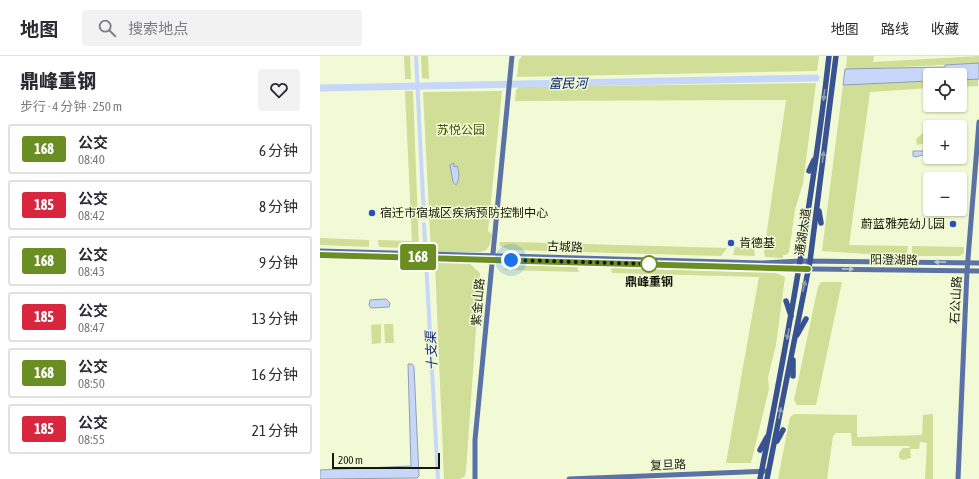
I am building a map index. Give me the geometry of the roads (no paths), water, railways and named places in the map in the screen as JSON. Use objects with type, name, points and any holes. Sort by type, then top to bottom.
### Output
[{"type":"main road","name":"紫金山路","points":[[475,479],[475,440],[512,56]]},
{"type":"main road","name":"通湖大道","points":[[760,479],[802,261],[829,56]]},
{"type":"main road","name":"通湖大道","points":[[767,479],[810,261],[836,56]]},
{"type":"main road","name":"石公山路","points":[[958,479],[968,262],[979,122]]},
{"type":"main road","points":[[809,171],[817,154]]},
{"type":"main road","points":[[818,205],[821,223]]},
{"type":"main road","name":"古城路","points":[[320,251],[426,256]]},
{"type":"main road","name":"古城路","points":[[320,255],[762,263],[810,261]]},
{"type":"main road","name":"古城路","points":[[492,257],[808,269]]},
{"type":"main road","name":"阳澄湖路","points":[[810,261],[979,262]]},
{"type":"main road","name":"阳澄湖路","points":[[808,269],[979,271]]},
{"type":"main road","points":[[786,301],[791,318]]},
{"type":"main road","points":[[794,341],[806,319]]},
{"type":"main road","points":[[792,350],[793,376]]},
{"type":"main road","points":[[773,449],[782,430]]},
{"type":"main road","points":[[760,450],[769,434]]},
{"type":"main road","name":"复旦路","points":[[569,479],[768,471]]},
{"type":"water","points":[[979,63],[979,79],[967,80],[967,68],[923,68],[923,81],[843,85],[845,69],[945,67],[945,65]]},
{"type":"water","points":[[913,151],[923,151],[923,155],[915,157],[913,156]]},
{"type":"water","points":[[454,163],[454,167],[457,166],[459,174],[456,185],[453,182],[450,165]]},
{"type":"water","points":[[386,299],[390,303],[389,307],[371,308],[369,305],[370,300]]},
{"type":"water","points":[[408,364],[412,364],[414,367],[419,476],[417,478],[320,479],[320,470],[411,466]]},
{"type":"waterway","name":"十支渠","points":[[416,56],[424,218]]},
{"type":"waterway","name":"富民河","points":[[320,88],[816,78]]},
{"type":"waterway","name":"十支渠","points":[[424,224],[438,479]]},
{"type":"place","name":"宿迁市宿城区疾病预防控制中心","points":[[372,213]]},
{"type":"place","name":"蔚蓝雅苑幼儿园","points":[[953,224]]},
{"type":"place","name":"肯德基","points":[[731,243]]},
{"type":"place","name":"鼎峰重钢","points":[[649,264]]},
{"type":"park label","name":"苏悦公园","points":[[461,130]]}]
